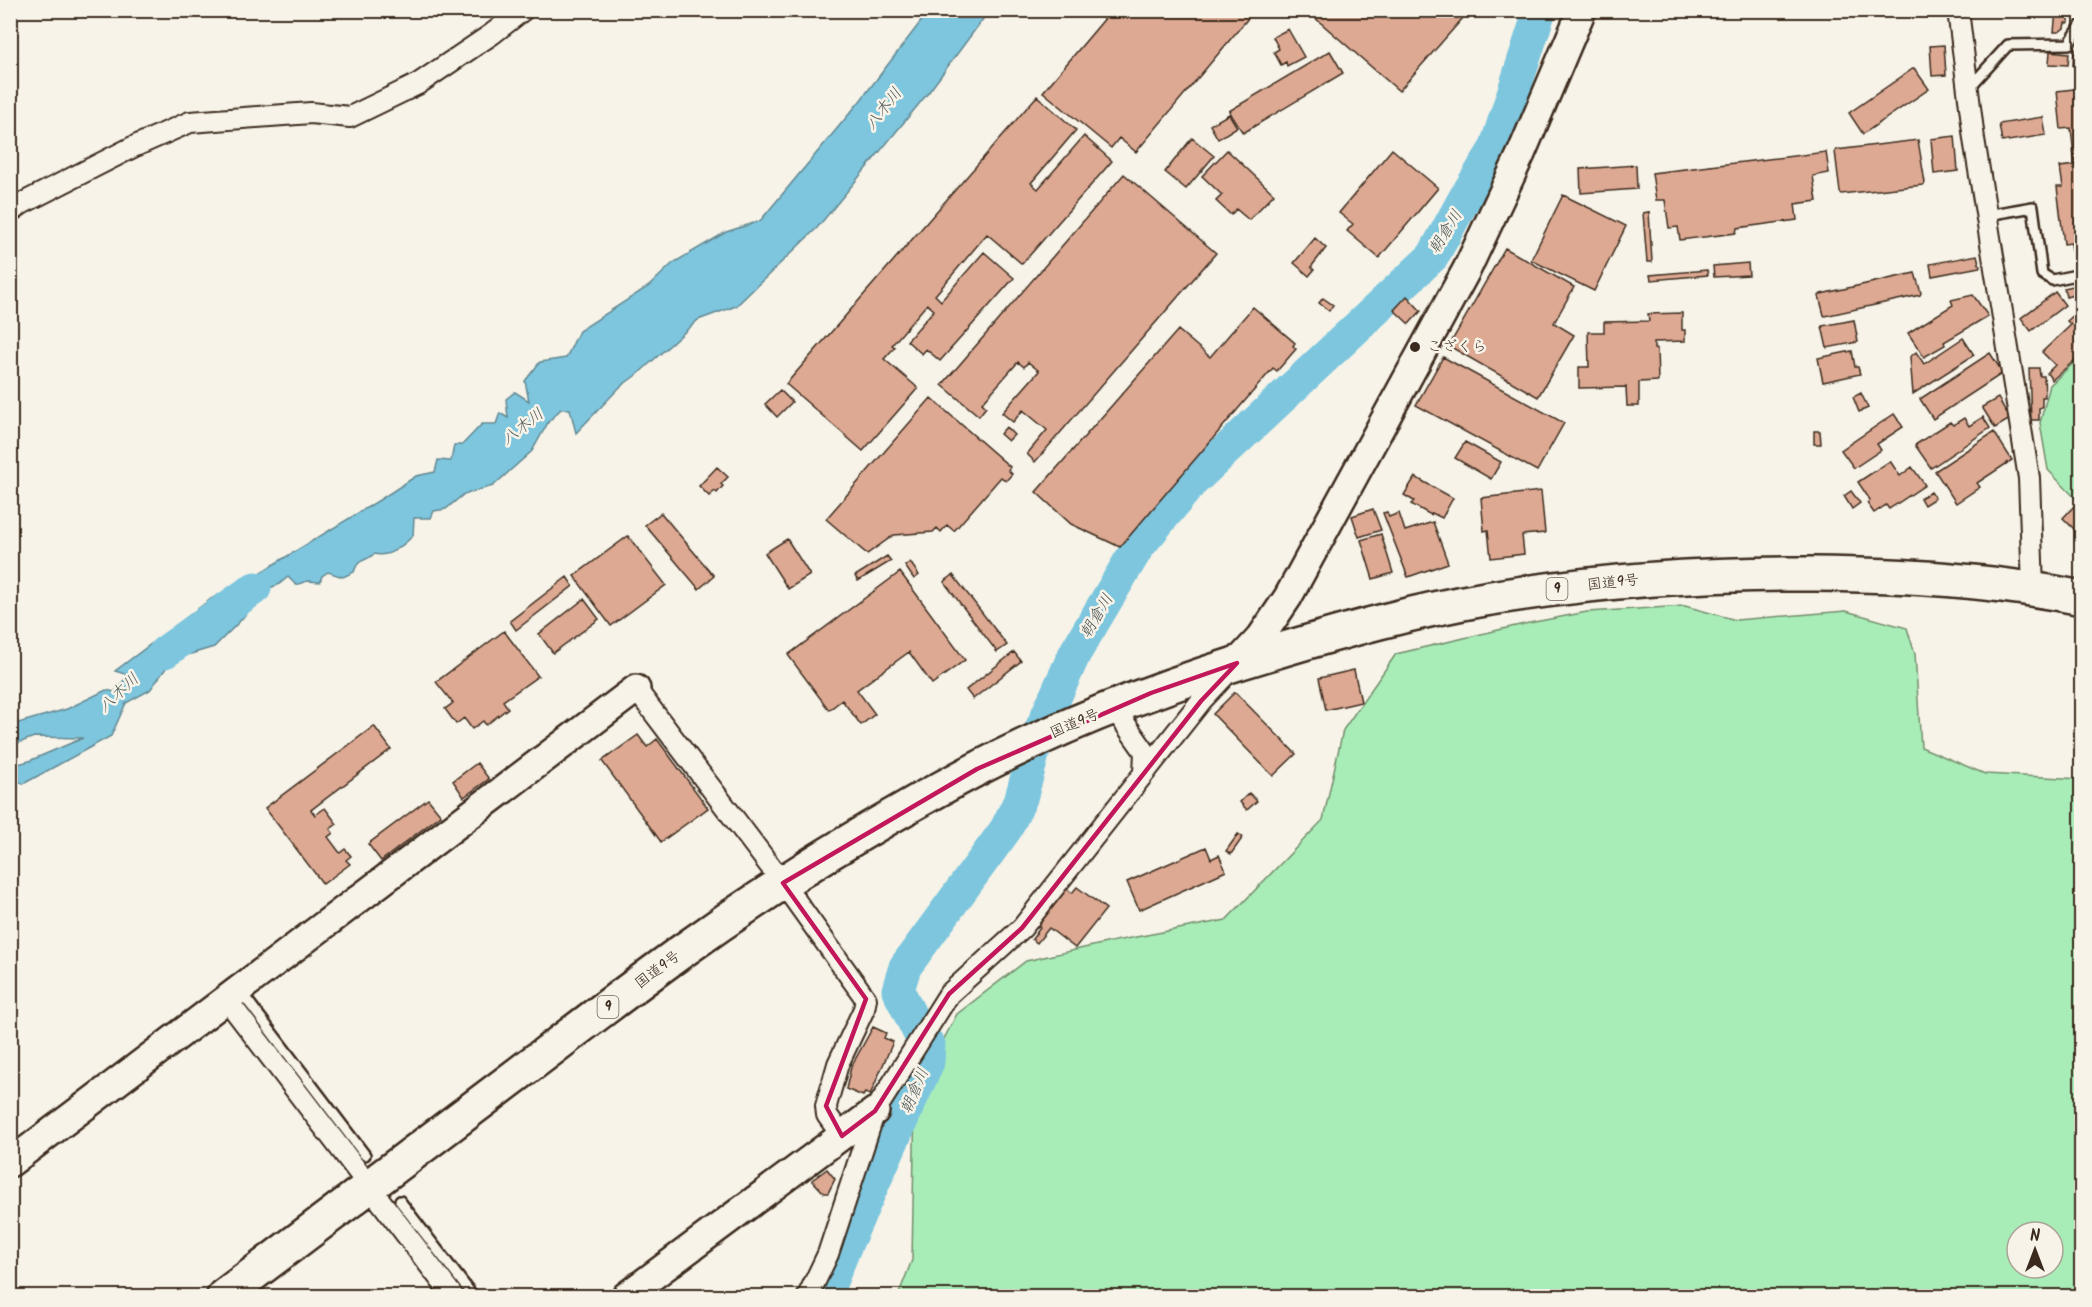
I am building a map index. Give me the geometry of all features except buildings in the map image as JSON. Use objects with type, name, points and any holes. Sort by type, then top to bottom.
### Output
[{"type":"highway","name":"国道9号","points":[[224,1296],[367,1170],[783,883],[895,815],[977,769],[1015,750],[1114,708],[1237,663],[1346,630],[1459,604],[1556,589],[1704,576],[1844,574],[1917,577],[2033,588],[2082,598]]},
{"type":"street","points":[[10,212],[23,203],[133,147],[190,122],[311,113],[350,117],[418,84],[523,10]]},
{"type":"street","points":[[808,1296],[828,1254],[875,1111],[949,994],[1022,928],[1201,701],[1261,637],[1288,597],[1467,269],[1521,154],[1582,10]]},
{"type":"street","points":[[1958,10],[1968,90],[2029,478],[2033,588]]},
{"type":"street","points":[[10,1163],[636,689],[783,883],[866,999],[864,1009],[838,1064],[826,1106],[827,1115],[842,1136]]},
{"type":"street","points":[[1114,708],[1145,752],[1144,773]]},
{"type":"street","points":[[233,995],[367,1170],[453,1296]]},
{"type":"street","points":[[626,1296],[875,1111]]},
{"type":"lane","points":[[1968,90],[2008,45],[2069,44],[2082,24]]},
{"type":"lane","points":[[1987,214],[2033,207],[2042,274],[2052,280],[2082,274]]},
{"type":"lane","points":[[233,995],[367,1170]]},
{"type":"lane","points":[[400,1201],[473,1296]]},
{"type":"highlighted area","points":[[1237,663],[1201,701],[1022,928],[949,994],[875,1111],[842,1136],[826,1106],[866,999],[783,883],[977,769],[1151,693]]},
{"type":"green space","points":[[2081,356],[2081,504],[2048,470],[2040,423],[2050,385]]},
{"type":"green space","points":[[1685,606],[1736,620],[1846,611],[1907,628],[1915,654],[1921,747],[1985,774],[2081,779],[2081,1296],[898,1296],[912,1260],[915,1094],[957,1014],[1026,961],[1226,920],[1323,820],[1343,730],[1396,654],[1524,624],[1587,612]]},
{"type":"water","points":[[929,11],[989,11],[928,93],[817,228],[736,306],[698,320],[620,387],[576,433],[570,409],[561,409],[549,421],[532,451],[493,486],[464,494],[446,509],[434,511],[431,518],[414,518],[413,536],[395,550],[380,555],[374,554],[360,562],[354,572],[343,577],[328,572],[322,576],[320,582],[307,581],[296,585],[288,577],[278,585],[266,589],[240,621],[214,647],[181,657],[169,664],[150,690],[126,703],[111,736],[23,784],[15,778],[11,781],[11,766],[29,761],[83,738],[34,737],[11,746],[11,725],[67,709],[106,690],[115,692],[128,675],[115,671],[211,599],[258,574],[416,476],[435,472],[438,460],[451,461],[454,445],[462,445],[482,424],[496,424],[500,413],[508,418],[506,399],[515,392],[529,401],[525,381],[540,362],[566,358],[579,331],[649,286],[673,263],[726,232],[760,221],[860,101]],"holes":[[[219,609],[220,625],[212,633],[200,633],[202,620]]]},
{"type":"waterway","name":"朝倉川","points":[[825,1296],[928,1062],[929,1045],[919,1033],[898,990],[905,967],[1006,829],[1021,798],[1039,733],[1075,653],[1138,547],[1191,483],[1433,256],[1495,149],[1540,10]]},
{"type":"waterway","name":"八木川","points":[[165,652],[255,588]]},
{"type":"place","name":"こざくら","points":[[1415,347]]}]
